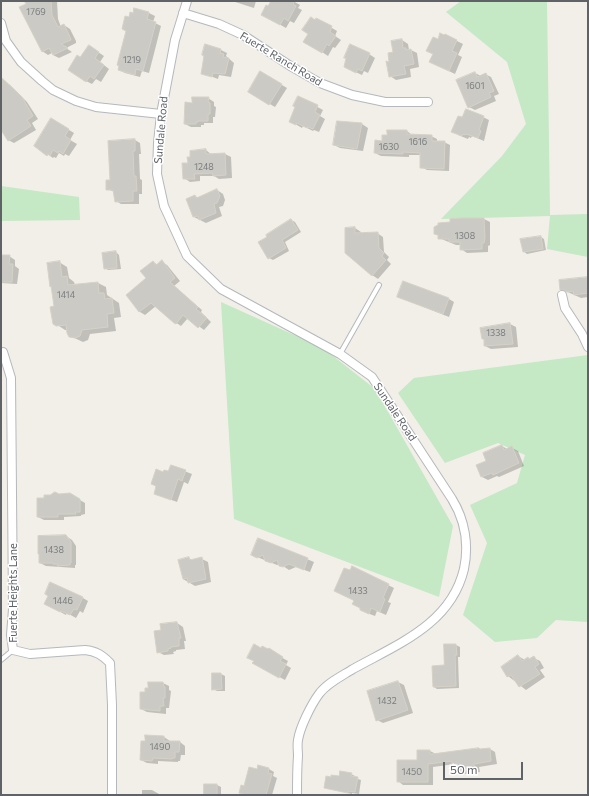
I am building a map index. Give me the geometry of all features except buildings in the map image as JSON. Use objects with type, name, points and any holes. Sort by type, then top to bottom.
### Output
[{"type":"street","name":"Sundale Road","points":[[187,1],[170,64],[161,114],[158,143],[158,179],[164,206],[187,256],[221,289],[340,354],[372,378],[452,499],[459,511],[464,526],[466,542],[465,563],[462,576],[452,598],[438,616],[426,628],[336,679],[320,692],[312,705],[298,741],[298,795]]},
{"type":"street","name":"Fuerte Ranch Road","points":[[183,13],[219,24],[243,35],[292,67],[320,83],[352,95],[385,102],[428,102]]},
{"type":"street","points":[[1,23],[6,41],[21,62],[36,77],[53,90],[76,101],[96,107],[161,114]]},
{"type":"street","points":[[562,295],[565,308],[582,334],[588,347]]},
{"type":"street","name":"Fuerte Heights Lane","points":[[3,352],[11,378],[13,650],[30,654],[85,650],[94,651],[102,655],[110,663],[112,705],[112,795]]},
{"type":"lane","points":[[340,354],[378,286]]},
{"type":"lane","points":[[1,660],[13,650]]},
{"type":"green space","points":[[461,1],[547,1],[550,215],[588,214],[588,257],[547,249],[550,216],[441,219],[502,156],[526,124],[507,62],[446,12]]},
{"type":"green space","points":[[1,186],[79,197],[80,220],[1,221]]},
{"type":"green space","points":[[221,302],[323,348],[375,389],[453,526],[439,597],[234,519]]},
{"type":"green space","points":[[588,355],[588,622],[556,620],[537,638],[495,642],[463,615],[487,543],[470,505],[517,483],[525,455],[498,443],[445,463],[398,393],[414,378]]}]
